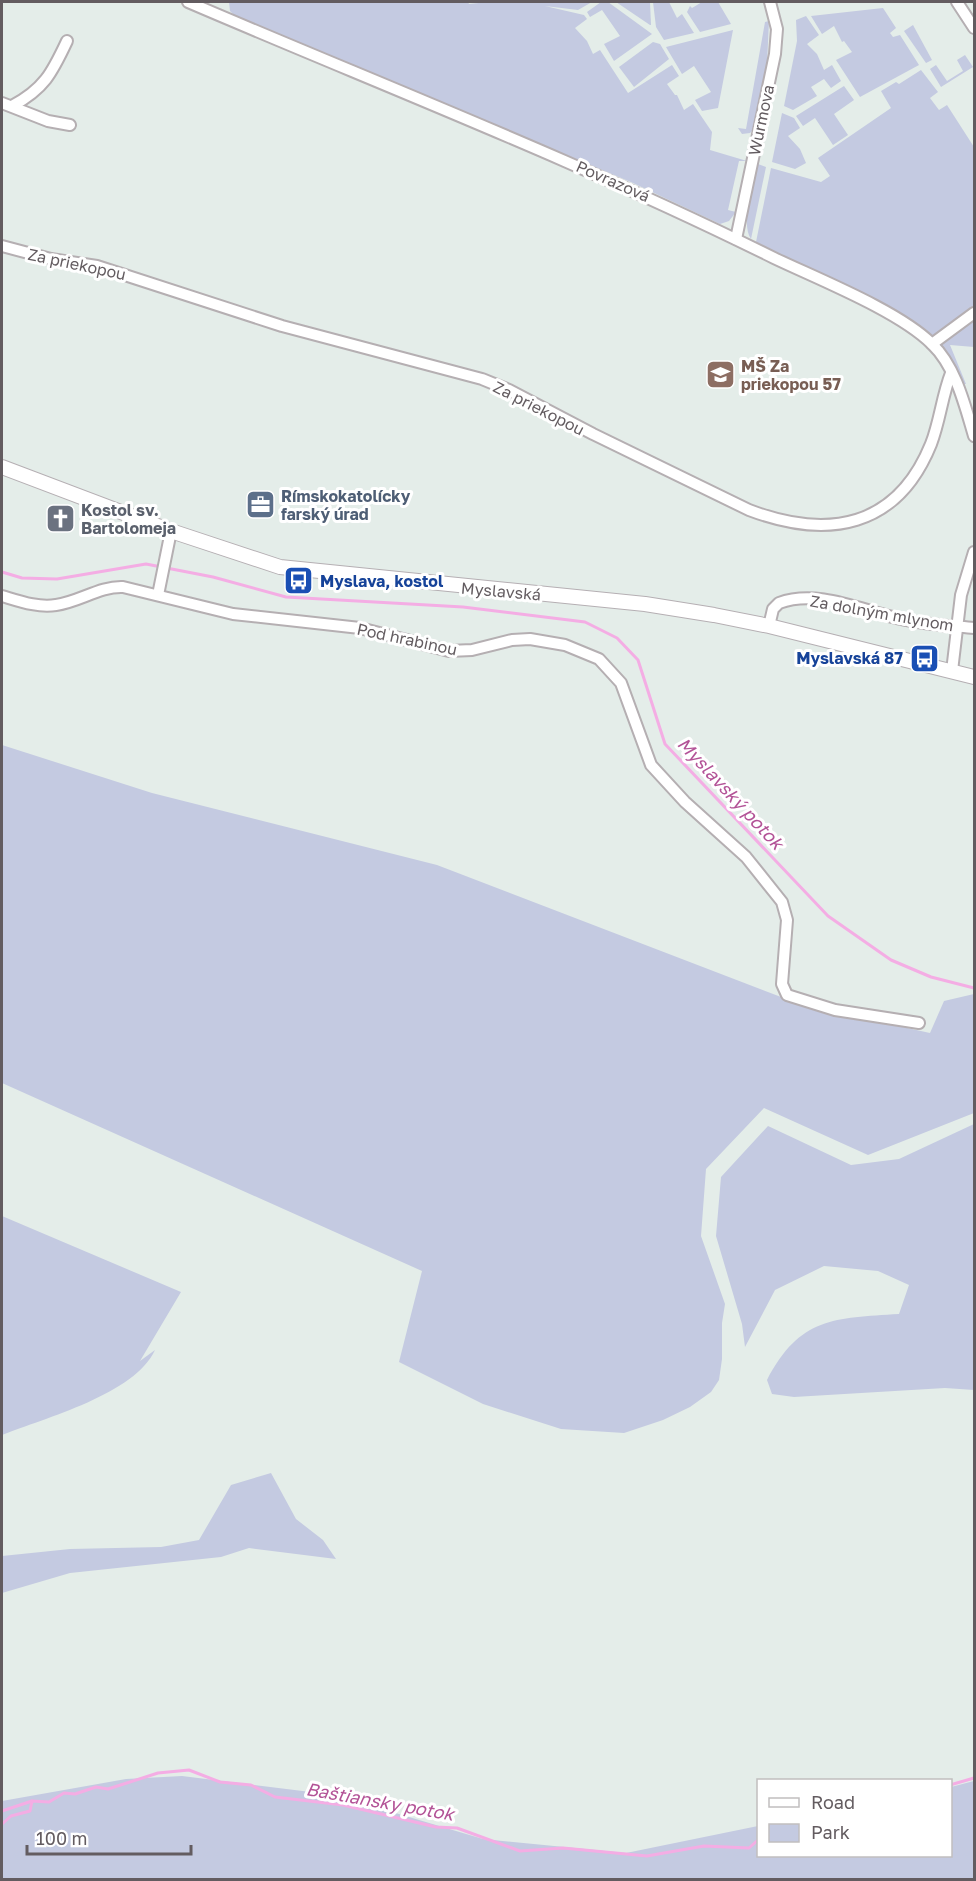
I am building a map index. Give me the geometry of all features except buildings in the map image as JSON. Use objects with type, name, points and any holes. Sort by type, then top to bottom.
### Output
[{"type":"street","name":"Povrazová","points":[[188,2],[635,190],[886,313],[932,344],[951,374],[975,436]]},
{"type":"street","name":"Wurmova","points":[[736,239],[775,54],[777,29],[770,2]]},
{"type":"street","points":[[957,2],[975,28]]},
{"type":"street","points":[[7,105],[38,91],[52,72],[68,41]]},
{"type":"street","points":[[7,105],[48,121],[70,125]]},
{"type":"street","name":"Za priekopou","points":[[2,246],[51,259],[97,266],[282,326],[482,379],[509,390],[749,510],[769,517],[809,525],[841,524],[880,511],[897,499],[930,446],[951,374]]},
{"type":"street","points":[[932,344],[975,313]]},
{"type":"street","name":"Myslavská","points":[[2,467],[263,563],[302,571],[645,604],[769,626],[975,677]]},
{"type":"street","points":[[159,595],[171,531]]},
{"type":"street","points":[[952,671],[961,595],[975,552]]},
{"type":"street","name":"Pod hrabinou","points":[[2,596],[47,606],[117,587],[233,614],[360,628],[450,651],[472,650],[512,640],[530,639],[565,645],[599,659],[621,683],[651,765],[685,802],[746,857],[782,902],[787,920],[782,984],[787,994],[835,1010],[919,1023]]},
{"type":"street","name":"Za dolným mlynom","points":[[769,626],[773,609],[779,603],[798,600],[844,604],[906,621],[975,628]]},
{"type":"green space","points":[[229,2],[468,2],[469,4],[592,2],[578,10],[545,6],[584,15],[587,19],[575,28],[587,41],[593,54],[600,50],[628,93],[672,65],[679,76],[667,84],[677,95],[684,110],[693,104],[712,132],[710,150],[747,161],[739,161],[728,210],[736,212],[729,221],[720,224],[633,183],[235,16],[230,11]]},
{"type":"green space","points":[[601,2],[608,2],[652,34],[614,61],[604,44],[620,36],[602,10],[590,17],[587,12]]},
{"type":"green space","points":[[616,2],[650,2],[651,25],[650,25]]},
{"type":"green space","points":[[653,2],[669,2],[677,18],[682,14],[694,33],[664,40],[656,27]]},
{"type":"green space","points":[[702,2],[718,2],[731,24],[700,32],[687,12],[690,6],[692,8]]},
{"type":"green space","points":[[883,8],[896,28],[890,33],[893,37],[900,35],[919,65],[860,97],[836,60],[852,52],[844,41],[842,42],[834,26],[822,34],[811,16]]},
{"type":"green space","points":[[806,16],[819,35],[807,44],[817,54],[824,70],[832,65],[841,81],[831,88],[824,79],[811,87],[817,96],[793,110],[784,106],[797,41],[796,20]]},
{"type":"green space","points":[[769,21],[767,64],[754,129],[750,133],[742,134],[738,128],[746,129],[765,22]]},
{"type":"green space","points":[[913,25],[932,60],[926,63],[904,31]]},
{"type":"green space","points":[[733,30],[718,108],[702,111],[695,100],[711,92],[694,66],[682,74],[666,47]]},
{"type":"green space","points":[[653,42],[660,44],[669,59],[634,87],[619,67]]},
{"type":"green space","points":[[965,55],[973,67],[941,87],[930,69],[936,65],[947,81],[963,71],[957,60]]},
{"type":"green space","points":[[921,70],[938,92],[930,98],[939,110],[947,105],[974,147],[974,309],[932,338],[888,308],[756,242],[771,168],[821,182],[830,176],[818,158],[891,108],[881,91],[896,82],[899,84]]},
{"type":"green space","points":[[844,86],[854,100],[834,114],[848,135],[833,145],[815,118],[803,126],[796,116]]},
{"type":"green space","points":[[782,113],[794,118],[800,128],[788,136],[800,149],[806,163],[795,169],[772,162]]},
{"type":"green space","points":[[758,164],[766,167],[751,239],[748,232],[747,213]]},
{"type":"green space","points":[[974,316],[974,347],[950,345],[966,384],[962,384],[942,346],[943,342]]},
{"type":"green space","points":[[2,745],[152,793],[437,865],[802,1005],[930,1033],[944,1001],[974,994],[974,1113],[868,1155],[764,1108],[706,1169],[701,1236],[725,1304],[719,1380],[711,1392],[690,1407],[663,1420],[624,1433],[561,1429],[483,1404],[399,1362],[422,1271],[2,1083]]},
{"type":"green space","points":[[974,1124],[974,1390],[945,1388],[794,1397],[772,1394],[767,1380],[779,1359],[806,1332],[837,1320],[899,1314],[909,1285],[878,1271],[824,1266],[775,1290],[745,1347],[742,1324],[716,1236],[721,1177],[768,1126],[851,1165],[899,1159]]},
{"type":"green space","points":[[2,1216],[181,1292],[140,1361],[155,1350],[144,1366],[129,1379],[87,1403],[2,1435]]},
{"type":"green space","points":[[271,1473],[296,1519],[323,1540],[336,1559],[249,1548],[221,1557],[70,1573],[2,1593],[2,1556],[70,1549],[161,1547],[199,1540],[231,1485]]},
{"type":"green space","points":[[182,1776],[335,1795],[483,1839],[626,1853],[757,1826],[757,1857],[952,1857],[952,1787],[974,1781],[974,1879],[2,1879],[2,1801],[126,1779]]},
{"type":"waterway","name":"Myslavský potok","points":[[2,572],[22,578],[57,579],[146,564],[213,577],[286,597],[463,607],[585,622],[617,638],[638,660],[665,744],[828,916],[891,960],[931,977],[974,988]]},
{"type":"waterway","name":"Baštiansky potok","points":[[2,1811],[32,1801],[49,1802],[64,1793],[75,1794],[96,1787],[108,1789],[158,1773],[189,1770],[220,1782],[251,1785],[275,1797],[343,1805],[436,1827],[457,1828],[520,1851],[563,1848],[647,1856],[704,1846],[749,1848],[757,1841]]},
{"type":"waterway","name":"Baštiansky potok","points":[[952,1784],[974,1778]]},
{"type":"waterway","points":[[2,1824],[11,1816],[30,1811],[32,1801]]},
{"type":"place","name":"MŠ Za priekopou 57","points":[[720,375]]},
{"type":"place","name":"Rímskokatolícky farský úrad","points":[[260,505]]},
{"type":"place","name":"Kostol sv. Bartolomeja","points":[[60,519]]},
{"type":"place","name":"Myslava, kostol","points":[[299,581]]},
{"type":"place","name":"Myslavská 87","points":[[924,658]]}]
